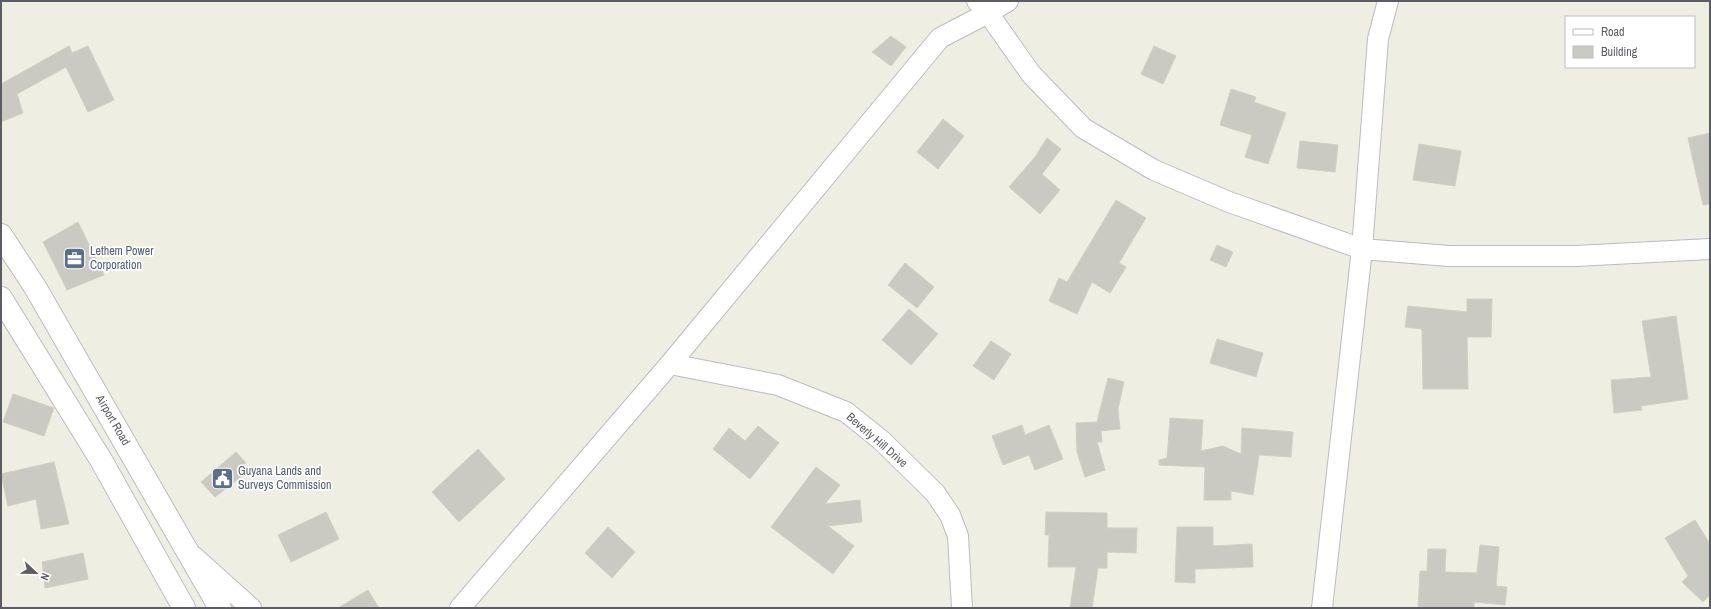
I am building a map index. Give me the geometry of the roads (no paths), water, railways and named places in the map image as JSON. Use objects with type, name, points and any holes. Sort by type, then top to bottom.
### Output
[{"type":"street","points":[[460,608],[670,364],[940,38],[982,7],[1008,1]]},
{"type":"street","points":[[1322,608],[1362,249],[1378,39],[1388,1]]},
{"type":"street","points":[[982,7],[1031,74],[1083,128],[1154,170],[1228,202],[1362,249],[1449,256],[1576,256],[1710,249]]},
{"type":"street","name":"Airport Road","points":[[1,235],[35,288],[220,608]]},
{"type":"street","points":[[1,298],[101,460],[184,608]]},
{"type":"street","name":"Beverly Hill Drive","points":[[670,364],[778,384],[846,412],[881,440],[935,493],[950,515],[958,536],[962,608]]},
{"type":"street","points":[[101,460],[127,445]]},
{"type":"street","points":[[186,549],[251,608]]},
{"type":"place","name":"Lethem Power Corporation","points":[[74,258]]},
{"type":"place","name":"Guyana Lands and Surveys Commission","points":[[223,478]]}]
